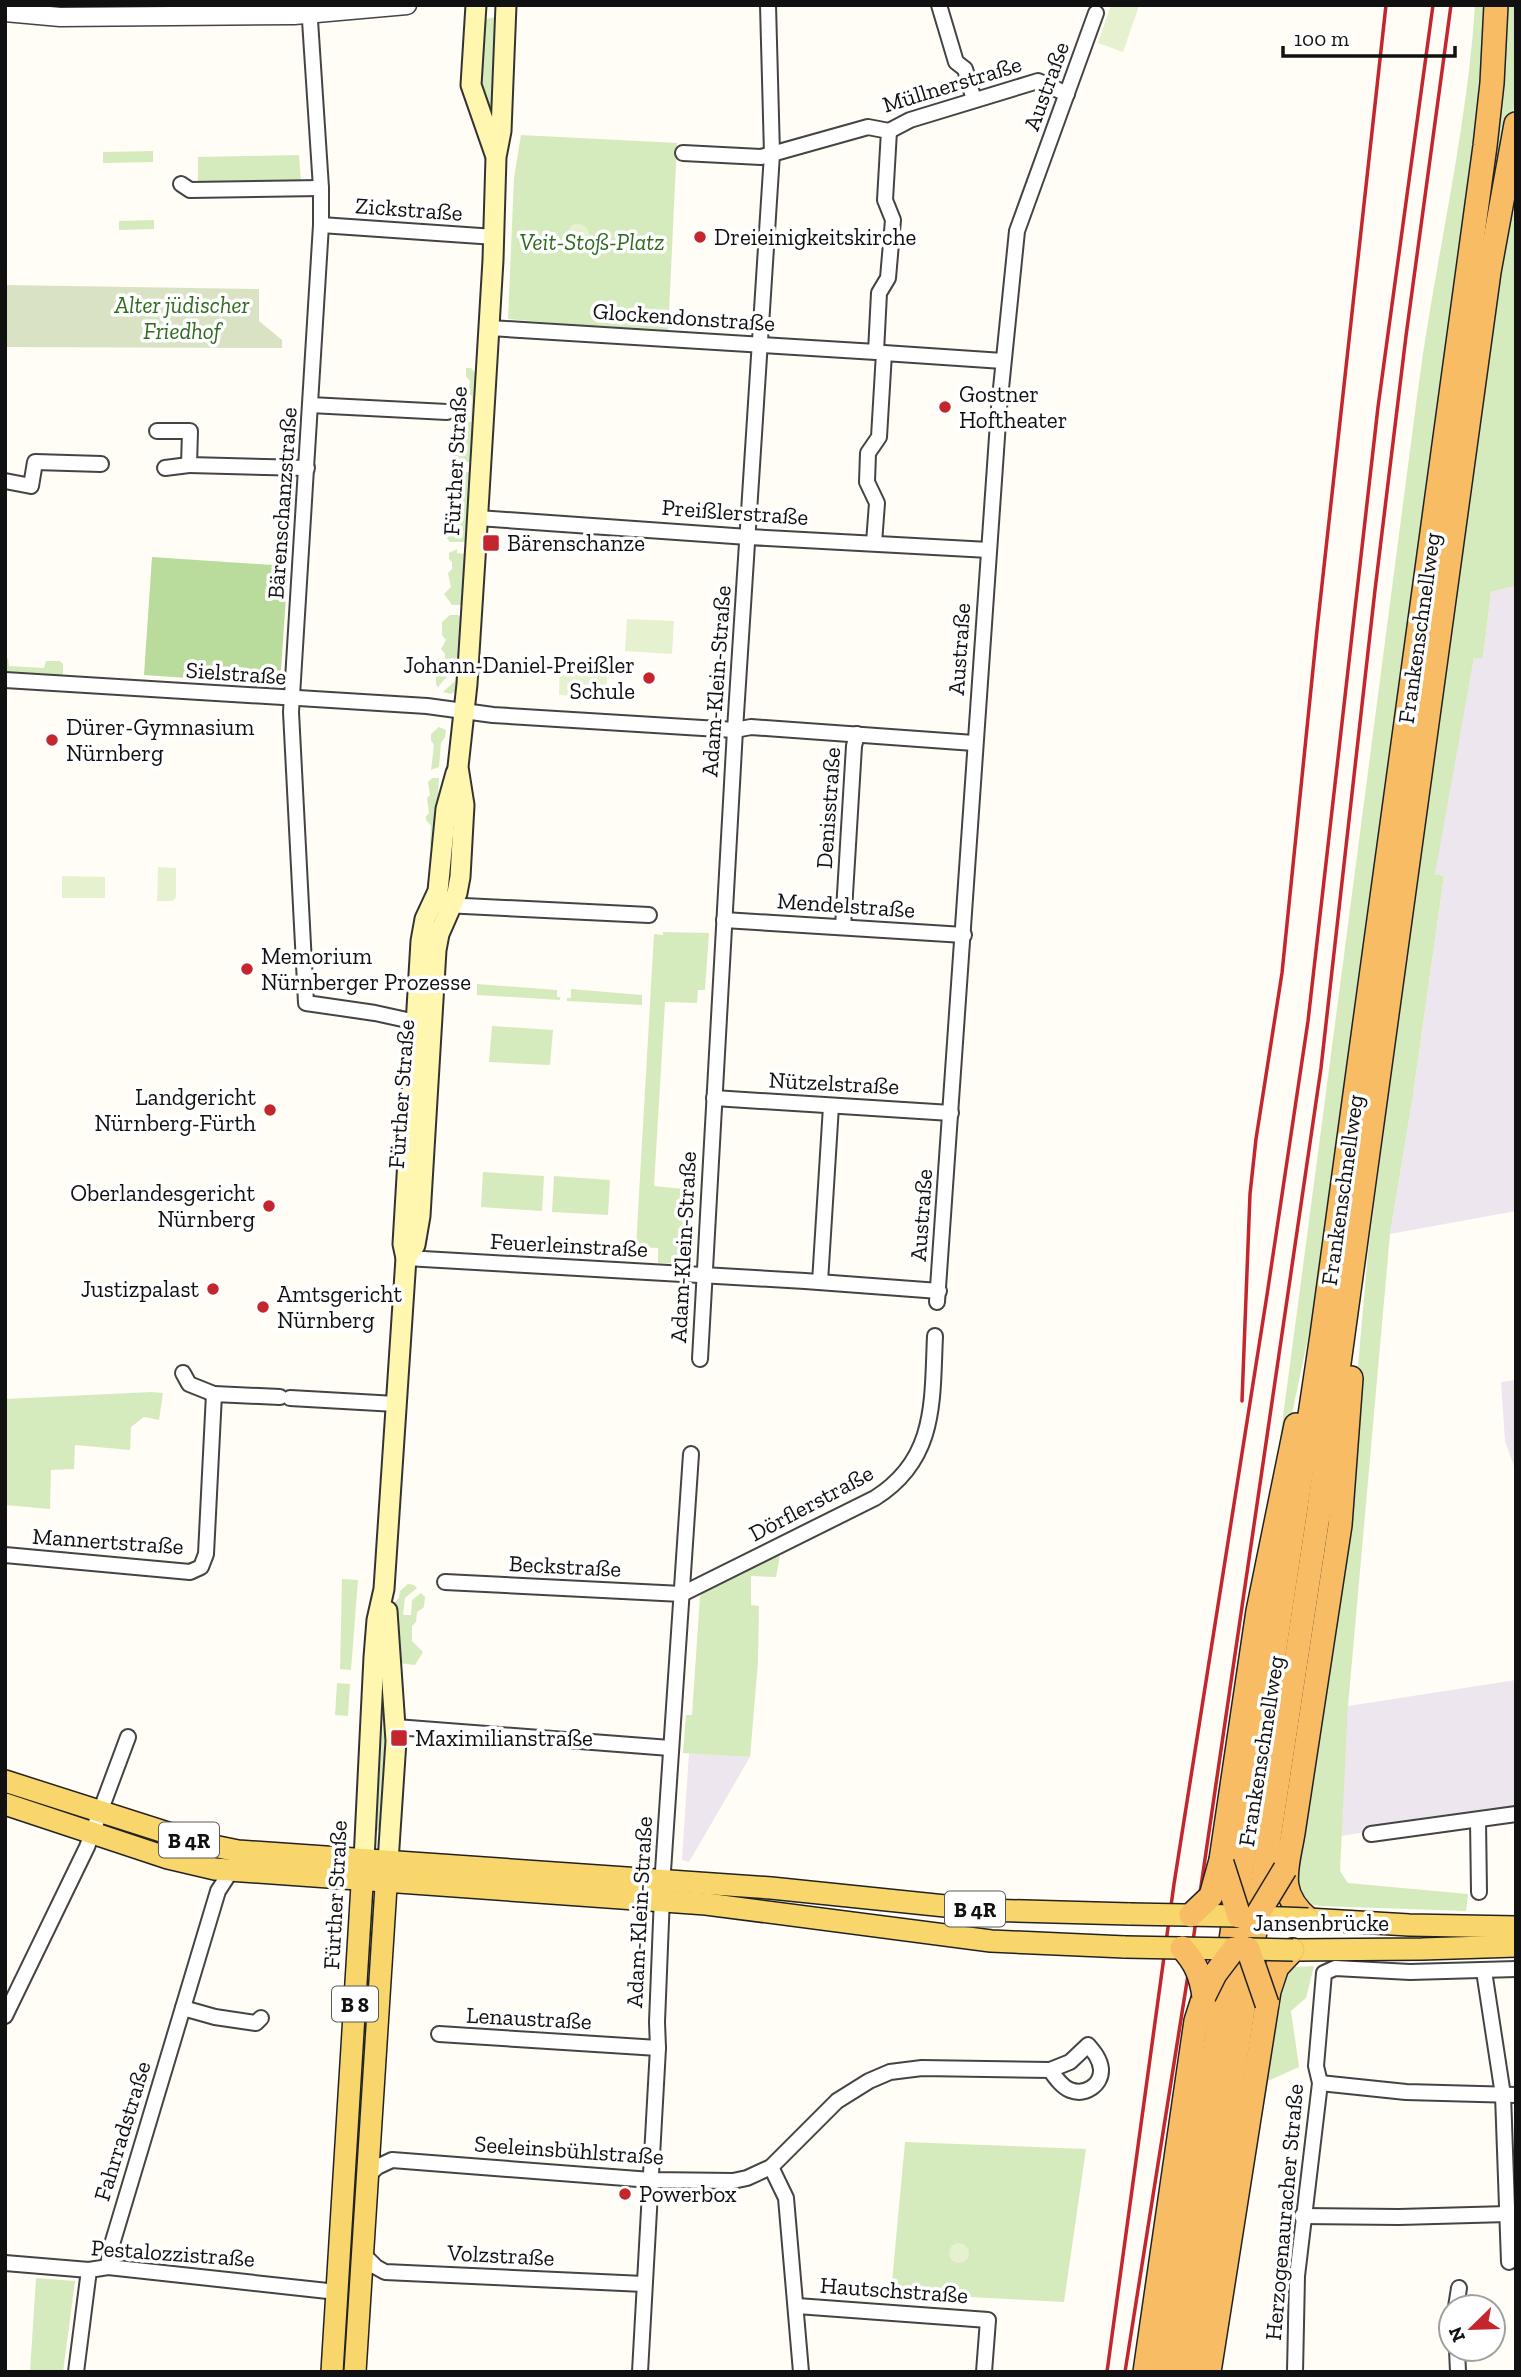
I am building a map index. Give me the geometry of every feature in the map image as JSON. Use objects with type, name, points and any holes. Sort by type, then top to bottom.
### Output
[{"type":"highway","name":"Frankenschnellweg","points":[[1166,2372],[1322,1335],[1485,146],[1496,5]]},
{"type":"highway","name":"Frankenschnellweg","points":[[1188,2372],[1355,1258],[1489,272],[1516,124]]},
{"type":"highway","points":[[1145,2372],[1196,2021],[1203,1996],[1215,1974],[1285,1869],[1293,1833],[1340,1525],[1359,1301],[1355,1258]]},
{"type":"highway","points":[[1191,1915],[1213,1893],[1221,1860],[1269,1551],[1298,1416],[1322,1335]]},
{"type":"highway","points":[[1221,1860],[1267,2004]]},
{"type":"highway","points":[[1285,1869],[1292,1902],[1308,1919]]},
{"type":"highway","points":[[1182,1948],[1200,1974],[1203,1996]]},
{"type":"highway","points":[[1209,2372],[1267,2004],[1273,1974],[1293,1950]]},
{"type":"main road","name":"Fürther Straße","points":[[476,5],[472,91],[490,133],[496,157]]},
{"type":"main road","name":"Fürther Straße","points":[[406,1258],[415,1245],[420,1216],[437,941],[442,905],[440,882],[446,809],[458,767],[464,711],[495,237],[496,157],[501,131],[506,5]]},
{"type":"main road","points":[[472,91],[486,95],[503,89]]},
{"type":"main road","name":"Fürther Straße","points":[[332,2372],[374,1664],[377,1620],[384,1589],[406,1258],[402,1244],[422,933],[442,905]]},
{"type":"main road","name":"Fürther Straße","points":[[355,2372],[396,1727],[389,1620],[384,1589]]},
{"type":"main road","name":"B 4R","points":[[5,1781],[219,1848],[363,1870],[662,1891]]},
{"type":"main road","name":"B 4R","points":[[5,1804],[188,1864],[231,1871],[363,1870]]},
{"type":"main road","name":"Jansenbrücke","points":[[662,1891],[771,1888],[984,1910],[1191,1915],[1293,1950],[1422,1950],[1516,1946]]},
{"type":"main road","name":"Jansenbrücke","points":[[662,1891],[768,1911],[991,1941],[1125,1947],[1182,1948],[1308,1919],[1516,1927]]},
{"type":"street","points":[[5,12],[55,17],[407,5]]},
{"type":"street","name":"Adam-Klein-Straße","points":[[700,1359],[735,730],[772,154],[768,5]]},
{"type":"street","points":[[939,5],[956,62],[965,69],[974,100]]},
{"type":"street","name":"Bärenschanzstraße","points":[[309,10],[321,225],[292,699],[306,1003],[416,1021]]},
{"type":"street","name":"Austraße","points":[[938,1296],[964,935],[974,743],[1003,360],[1017,231],[1096,13]]},
{"type":"street","name":"Müllnerstraße","points":[[683,153],[761,157],[868,127],[889,131],[910,120],[960,107],[974,100],[1038,81],[1068,94]]},
{"type":"street","points":[[874,543],[877,503],[867,482],[868,453],[879,437],[879,293],[888,278],[893,220],[885,200],[889,131]]},
{"type":"street","points":[[181,184],[190,190],[321,188]]},
{"type":"street","name":"Zickstraße","points":[[321,225],[495,237]]},
{"type":"street","name":"Glockendonstraße","points":[[489,328],[1003,360]]},
{"type":"street","points":[[310,405],[447,412]]},
{"type":"street","points":[[157,430],[190,431],[189,465]]},
{"type":"street","points":[[5,481],[31,486],[35,462],[101,464]]},
{"type":"street","points":[[165,468],[189,465],[307,468]]},
{"type":"street","name":"Preißlerstraße","points":[[478,518],[989,550]]},
{"type":"street","name":"Sielstraße","points":[[5,680],[427,706],[464,711],[735,730],[751,727],[974,743]]},
{"type":"street","name":"Denisstraße","points":[[842,927],[857,734]]},
{"type":"street","points":[[442,905],[649,915]]},
{"type":"street","name":"Mendelstraße","points":[[724,920],[964,935]]},
{"type":"street","name":"Nützelstraße","points":[[714,1098],[951,1112]]},
{"type":"street","points":[[820,1282],[831,1105]]},
{"type":"street","name":"Feuerleinstraße","points":[[406,1258],[820,1282],[938,1296]]},
{"type":"street","name":"Dörflerstraße","points":[[682,1594],[875,1498],[901,1479],[920,1450],[928,1422],[933,1394],[935,1336]]},
{"type":"street","points":[[183,1373],[189,1384],[214,1394],[396,1404]]},
{"type":"street","name":"Mannertstraße","points":[[5,1555],[190,1572],[201,1567],[206,1554],[214,1394]]},
{"type":"street","name":"Adam-Klein-Straße","points":[[640,2372],[658,2048],[662,1891],[691,1454]]},
{"type":"street","name":"Beckstraße","points":[[445,1582],[682,1594]]},
{"type":"street","points":[[396,1727],[670,1748]]},
{"type":"street","points":[[5,2016],[93,1832],[128,1737]]},
{"type":"street","points":[[1371,1833],[1516,1814]]},
{"type":"street","points":[[1478,1820],[1479,1892]]},
{"type":"street","name":"Fahrradstraße","points":[[108,2267],[110,2252],[216,1897],[231,1871]]},
{"type":"street","name":"Herzogenauracher Straße","points":[[1295,2372],[1297,2276],[1302,2216],[1320,2083],[1316,2066],[1324,1973],[1335,1968],[1410,1972],[1484,1971]]},
{"type":"street","points":[[1509,2262],[1510,2095],[1484,1971],[1516,1969]]},
{"type":"street","points":[[183,2008],[242,2022],[256,2023],[261,2018]]},
{"type":"street","name":"Lenaustraße","points":[[439,2034],[658,2048]]},
{"type":"street","points":[[801,2372],[786,2198],[771,2167],[837,2101],[869,2081],[890,2072],[922,2068],[1050,2070]]},
{"type":"street","points":[[1320,2083],[1406,2092],[1510,2095]]},
{"type":"street","name":"Seeleinsbühlstraße","points":[[368,2177],[377,2167],[392,2160],[651,2180],[733,2181],[771,2167]]},
{"type":"street","points":[[1302,2216],[1508,2214]]},
{"type":"street","name":"Volzstraße","points":[[363,2254],[385,2272],[644,2284]]},
{"type":"street","name":"Pestalozzistraße","points":[[5,2263],[89,2270],[108,2267],[337,2292]]},
{"type":"street","points":[[76,2372],[89,2270]]},
{"type":"street","points":[[1458,2293],[1459,2288]]},
{"type":"street","name":"Hautschstraße","points":[[797,2306],[988,2320],[984,2372]]},
{"type":"shaded area","points":[[1516,586],[1516,1211],[1390,1234],[1444,876],[1434,874],[1474,658],[1483,658],[1491,592]]},
{"type":"shaded area","points":[[1516,1380],[1516,1472],[1505,1441],[1501,1382]]},
{"type":"shaded area","points":[[1516,1680],[1516,1808],[1341,1836],[1348,1706]]},
{"type":"shaded area","points":[[689,1753],[750,1757],[689,1862],[682,1860]]},
{"type":"green space","points":[[1111,5],[1139,6],[1123,52],[1098,43]]},
{"type":"green space","points":[[1475,5],[1491,5],[1489,49],[1311,1324],[1280,1470],[1275,1476],[1419,382],[1465,100]]},
{"type":"green space","points":[[1502,5],[1516,5],[1516,97],[1490,230],[1480,229]]},
{"type":"green space","points":[[500,16],[495,126],[477,83],[481,20]]},
{"type":"green space","name":"Veit-Stoß-Platz","points":[[521,135],[677,143],[668,333],[508,319],[514,178]]},
{"type":"green space","points":[[153,151],[153,162],[103,163],[103,152]]},
{"type":"green space","points":[[299,155],[301,183],[198,184],[198,157]]},
{"type":"green space","points":[[1516,186],[1516,586],[1491,592],[1483,658],[1474,658],[1435,874],[1444,876],[1390,1234],[1348,1706],[1340,1871],[1348,1883],[1468,1894],[1466,1911],[1320,1906],[1304,1903],[1293,1882],[1355,1401],[1368,1252],[1391,1076],[1395,1013],[1474,433]]},
{"type":"green space","points":[[154,220],[154,229],[119,230],[119,221]]},
{"type":"green space","points":[[578,224],[586,227],[589,235],[586,243],[578,246],[570,243],[567,235],[570,227]]},
{"type":"green space","name":"Alter jüdischer Friedhof","points":[[5,285],[259,289],[259,321],[282,340],[282,348],[5,347]]},
{"type":"green space","points":[[466,368],[471,368],[477,375],[472,460],[469,462],[453,461],[459,408],[466,402],[465,421],[473,422],[472,396],[469,393],[470,381],[466,376]]},
{"type":"green space","points":[[458,472],[470,472],[466,542],[450,542],[442,532],[443,521],[447,517],[448,503],[456,498],[456,486],[449,479]]},
{"type":"green space","points":[[457,549],[457,553],[465,554],[461,605],[452,605],[444,594],[451,587],[448,573],[452,569],[452,562],[449,553]]},
{"type":"green space","points":[[152,557],[288,566],[280,684],[144,675]]},
{"type":"green space","points":[[450,615],[458,615],[462,620],[458,689],[451,694],[443,692],[455,681],[458,659],[449,659],[448,675],[438,687],[436,684],[436,672],[444,665],[445,654],[441,649],[446,640],[442,635],[442,622]]},
{"type":"green space","points":[[627,619],[674,621],[672,654],[625,651]]},
{"type":"green space","points":[[5,657],[9,666],[44,668],[46,661],[60,661],[63,664],[63,676],[5,673]]},
{"type":"green space","points":[[560,661],[608,664],[606,698],[559,695]]},
{"type":"green space","points":[[439,727],[446,730],[445,737],[441,743],[439,767],[431,770],[434,745],[431,734]]},
{"type":"green space","points":[[432,778],[439,778],[435,843],[430,845],[431,826],[426,816],[429,813],[428,782]]},
{"type":"green space","points":[[158,867],[176,868],[176,897],[173,901],[157,901]]},
{"type":"green space","points":[[62,876],[105,877],[105,898],[62,898]]},
{"type":"green space","points":[[663,932],[709,933],[705,990],[698,990],[697,1003],[665,1002],[654,1186],[693,1190],[688,1264],[658,1263],[658,1248],[636,1247],[654,934],[663,935]]},
{"type":"green space","points":[[477,984],[557,990],[560,1000],[477,995]]},
{"type":"green space","points":[[571,989],[642,995],[642,1005],[567,1001],[567,998],[571,998]]},
{"type":"green space","points":[[492,1026],[553,1030],[550,1065],[489,1062]]},
{"type":"green space","points":[[483,1172],[544,1176],[542,1211],[481,1207]]},
{"type":"green space","points":[[554,1176],[610,1180],[608,1215],[552,1212]]},
{"type":"green space","points":[[163,1393],[159,1420],[144,1417],[131,1427],[130,1450],[75,1445],[74,1469],[51,1470],[50,1509],[5,1505],[5,1399]]},
{"type":"green space","points":[[780,1555],[776,1577],[751,1576],[751,1605],[759,1606],[758,1662],[750,1757],[683,1753],[686,1715],[692,1715],[700,1596],[704,1591]]},
{"type":"green space","points":[[342,1579],[358,1580],[351,1670],[340,1669]]},
{"type":"green space","points":[[408,1584],[417,1588],[405,1598],[403,1615],[411,1615],[412,1600],[421,1593],[425,1597],[424,1607],[417,1612],[416,1622],[412,1626],[412,1641],[423,1652],[415,1665],[399,1663],[395,1602],[400,1591]]},
{"type":"green space","points":[[380,1665],[390,1718],[386,1831],[376,1830],[383,1721]]},
{"type":"green space","points":[[337,1683],[350,1684],[348,1716],[335,1715]]},
{"type":"green space","points":[[367,1906],[373,1906],[350,2368],[343,2368],[355,2178],[355,2100]]},
{"type":"green space","points":[[1314,1966],[1306,1998],[1291,2011],[1299,2067],[1268,2081],[1227,2323],[1244,2193],[1283,1975],[1293,1967]]},
{"type":"green space","points":[[905,2142],[1086,2149],[1064,2302],[891,2293]]},
{"type":"green space","points":[[959,2243],[966,2246],[969,2253],[966,2260],[959,2263],[952,2260],[949,2253],[952,2246]]},
{"type":"green space","points":[[36,2278],[75,2281],[63,2372],[30,2372]]},
{"type":"railway","points":[[1242,1401],[1250,1194],[1282,973],[1386,5]]},
{"type":"railway","points":[[1107,2372],[1174,1884],[1308,1021],[1378,407],[1433,5]]},
{"type":"railway","points":[[1125,2372],[1188,1975],[1321,1068],[1406,336],[1451,5]]},
{"type":"place","name":"Dreieinigkeitskirche","points":[[700,237]]},
{"type":"place","name":"Gostner Hoftheater","points":[[945,407]]},
{"type":"place","name":"Bärenschanze","points":[[491,543]]},
{"type":"place","name":"Johann-Daniel-Preißler Schule","points":[[649,678]]},
{"type":"place","name":"Dürer-Gymnasium Nürnberg","points":[[52,740]]},
{"type":"place","name":"Memorium Nürnberger Prozesse","points":[[247,969]]},
{"type":"place","name":"Landgericht Nürnberg-Fürth","points":[[270,1110]]},
{"type":"place","name":"Oberlandesgericht Nürnberg","points":[[269,1206]]},
{"type":"place","name":"Justizpalast","points":[[213,1289]]},
{"type":"place","name":"Amtsgericht Nürnberg","points":[[263,1307]]},
{"type":"place","name":"Maximilianstraße","points":[[399,1738]]},
{"type":"place","name":"Powerbox","points":[[625,2194]]}]
